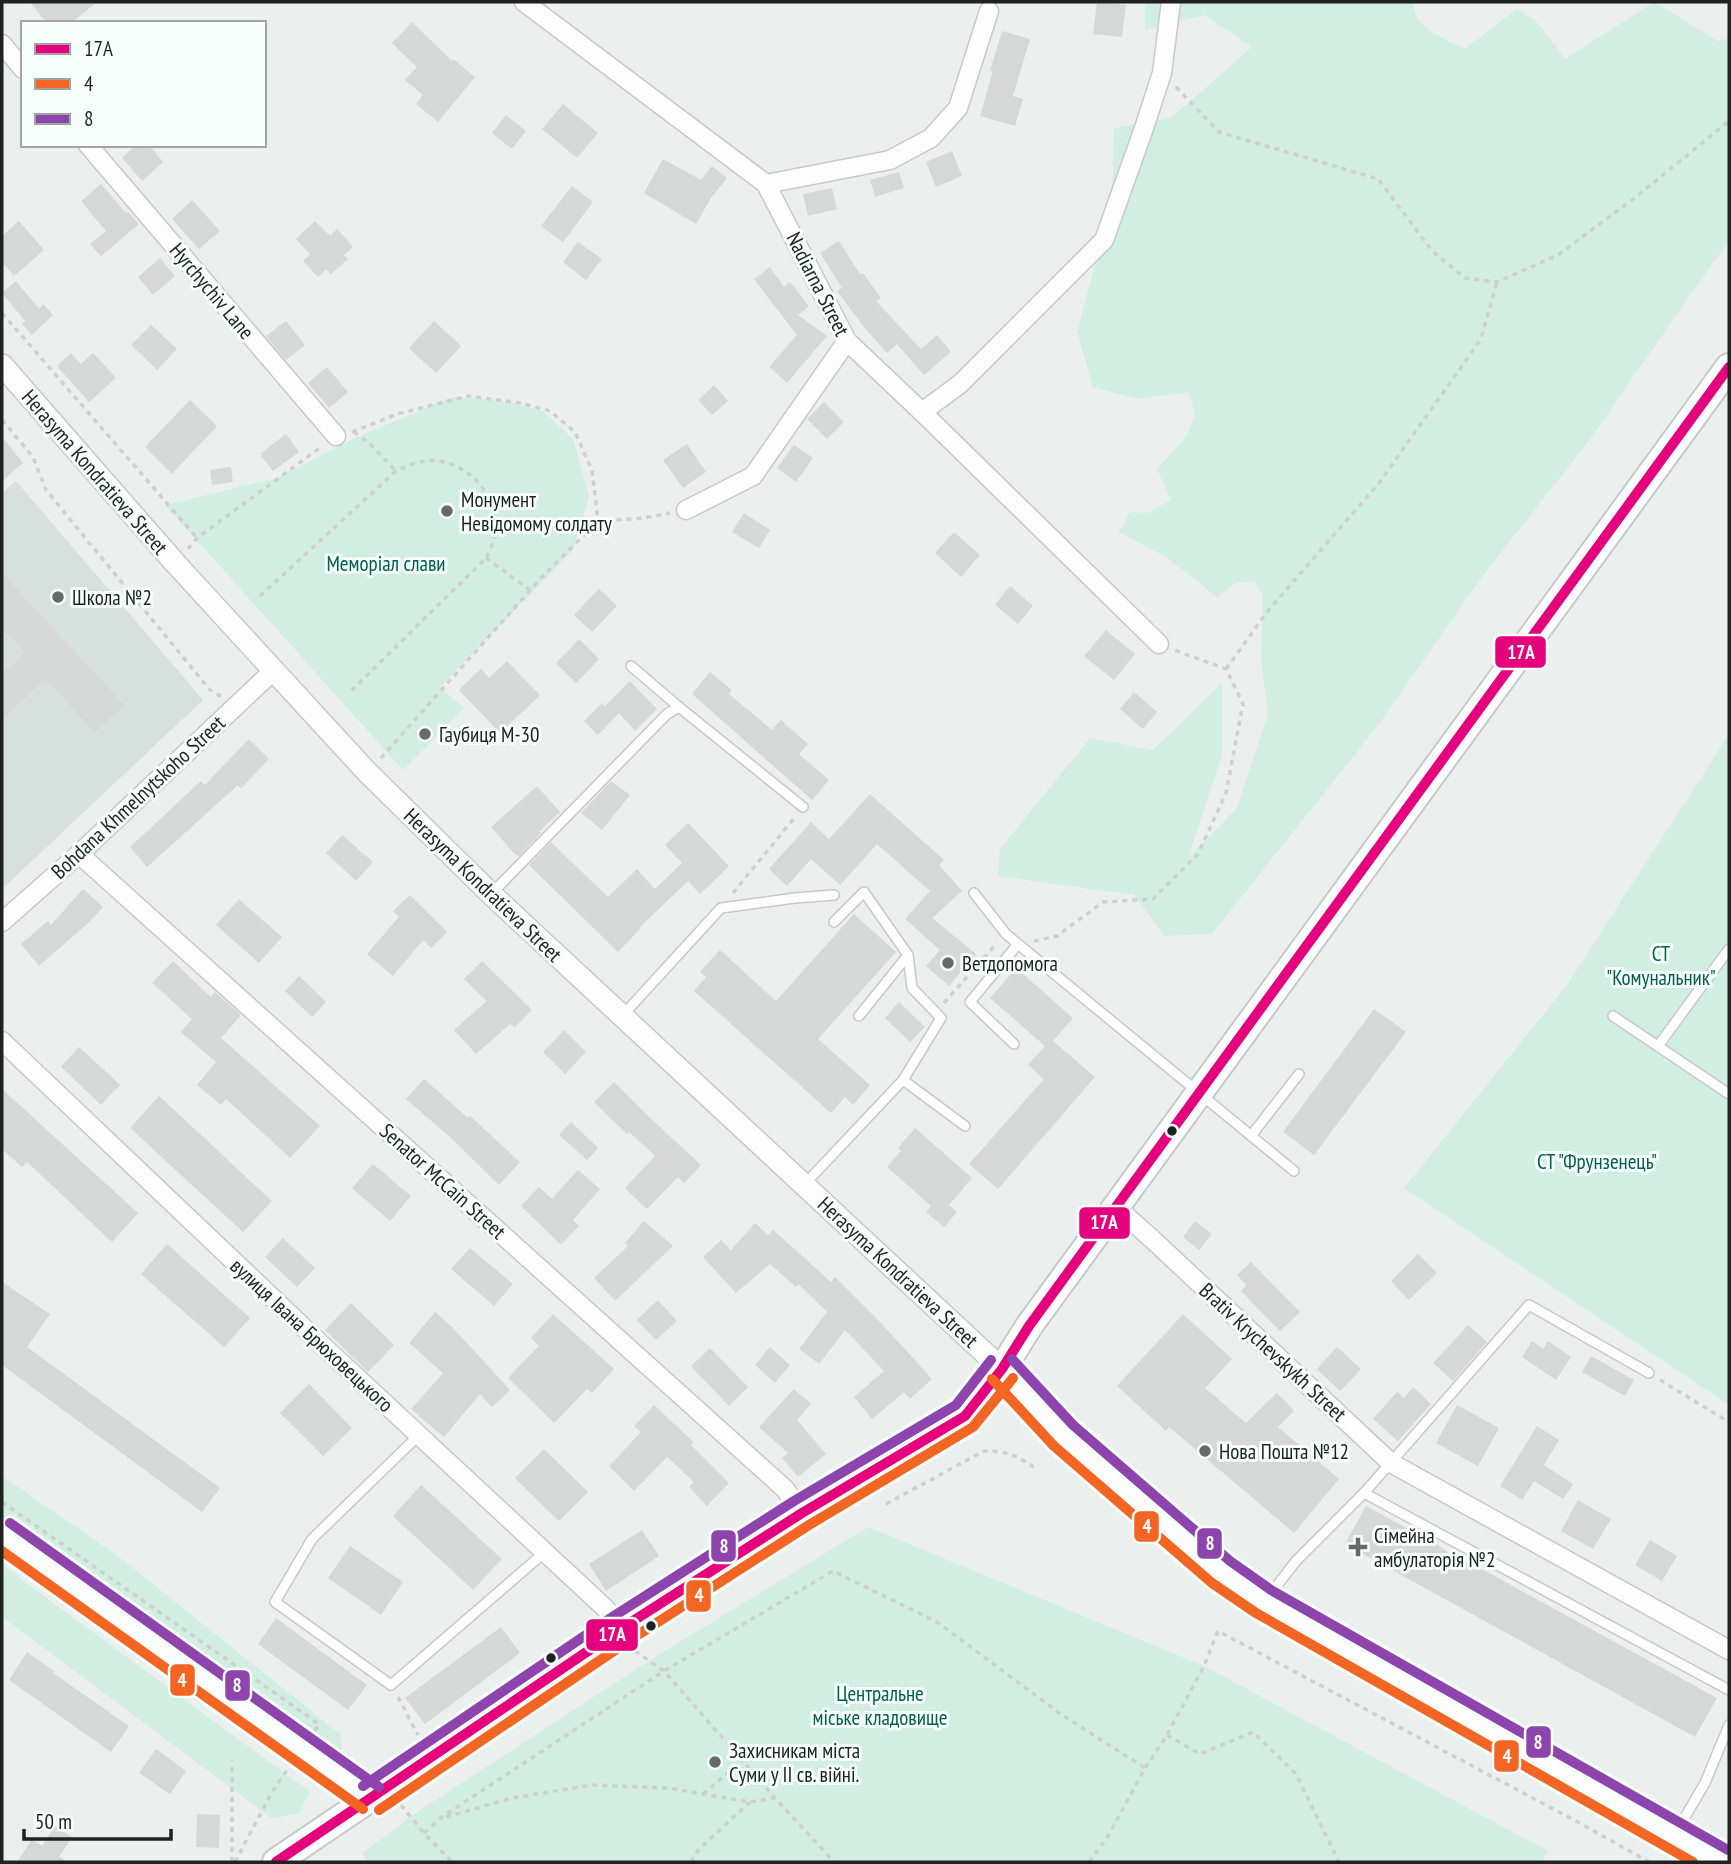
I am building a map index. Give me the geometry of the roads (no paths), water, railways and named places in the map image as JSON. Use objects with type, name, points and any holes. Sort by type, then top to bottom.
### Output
[{"type":"main road","points":[[276,1862],[371,1798],[628,1640],[802,1513],[965,1416],[1002,1369],[1023,1335],[1729,367]]},
{"type":"main road","points":[[1002,1369],[1063,1435],[1222,1572],[1264,1602],[1721,1862]]},
{"type":"main road","points":[[2,1534],[371,1798]]},
{"type":"street","name":"Nadiarna Street","points":[[524,2],[766,184],[847,341],[1158,644]]},
{"type":"street","points":[[922,412],[960,384],[1104,240],[1161,73],[1171,2]]},
{"type":"street","points":[[766,184],[890,160],[931,138],[958,108],[991,6]]},
{"type":"street","points":[[2,44],[21,67]]},
{"type":"street","name":"Hyrchychiv Lane","points":[[90,147],[335,436]]},
{"type":"street","points":[[686,510],[752,476],[847,341]]},
{"type":"street","name":"Herasyma Kondratieva Street","points":[[2,365],[176,564],[367,772],[491,894],[1002,1369]]},
{"type":"street","name":"Bohdana Khmelnytskoho Street","points":[[2,922],[79,854],[273,671]]},
{"type":"street","name":"Senator McCain Street","points":[[79,854],[775,1479],[802,1513]]},
{"type":"street","name":"вулиця Івана Брюховецького","points":[[2,1041],[605,1608],[628,1640]]},
{"type":"street","name":"Brativ Krychevskykh Street","points":[[1116,1207],[1391,1462],[1729,1650]]},
{"type":"lane","points":[[631,666],[803,807]]},
{"type":"lane","points":[[491,894],[667,714],[678,707]]},
{"type":"lane","points":[[804,1185],[903,1080],[941,1018],[912,988],[908,955],[864,892],[834,922]]},
{"type":"lane","points":[[974,893],[1006,934],[1294,1171]]},
{"type":"lane","points":[[622,1016],[721,908],[834,895]]},
{"type":"lane","points":[[1014,1044],[970,1002],[1018,944]]},
{"type":"lane","points":[[1658,1046],[1729,949]]},
{"type":"lane","points":[[859,1016],[908,955]]},
{"type":"lane","points":[[1613,1016],[1729,1094]]},
{"type":"lane","points":[[1251,1136],[1299,1074]]},
{"type":"lane","points":[[903,1080],[965,1126]]},
{"type":"lane","points":[[1264,1602],[1296,1561],[1364,1493],[1529,1305],[1649,1373]]},
{"type":"lane","points":[[419,1435],[312,1539],[275,1602],[391,1685],[545,1552]]},
{"type":"lane","points":[[1364,1493],[1729,1690]]},
{"type":"lane","points":[[1674,1836],[1705,1783],[1729,1726]]},
{"type":"place","name":"Монумент Невідомому солдату","points":[[447,511]]},
{"type":"place","name":"Школа №2","points":[[58,597]]},
{"type":"place","name":"Гаубиця М-30","points":[[425,734]]},
{"type":"place","name":"Ветдопомога","points":[[948,963]]},
{"type":"place","name":"Нова Пошта №12","points":[[1205,1451]]},
{"type":"place","name":"Сімейна амбулаторія №2","points":[[1358,1547]]},
{"type":"place","name":"Захисникам міста Суми у ІІ св. війні.","points":[[715,1762]]},
{"type":"park label","name":"Меморіал слави","points":[[386,563]]},
{"type":"park label","name":"СТ \"Комунальник\"","points":[[1661,965]]},
{"type":"park label","name":"СТ \"Фрунзенець\"","points":[[1597,1161]]},
{"type":"park label","name":"Центральне міське кладовище","points":[[880,1705]]}]
